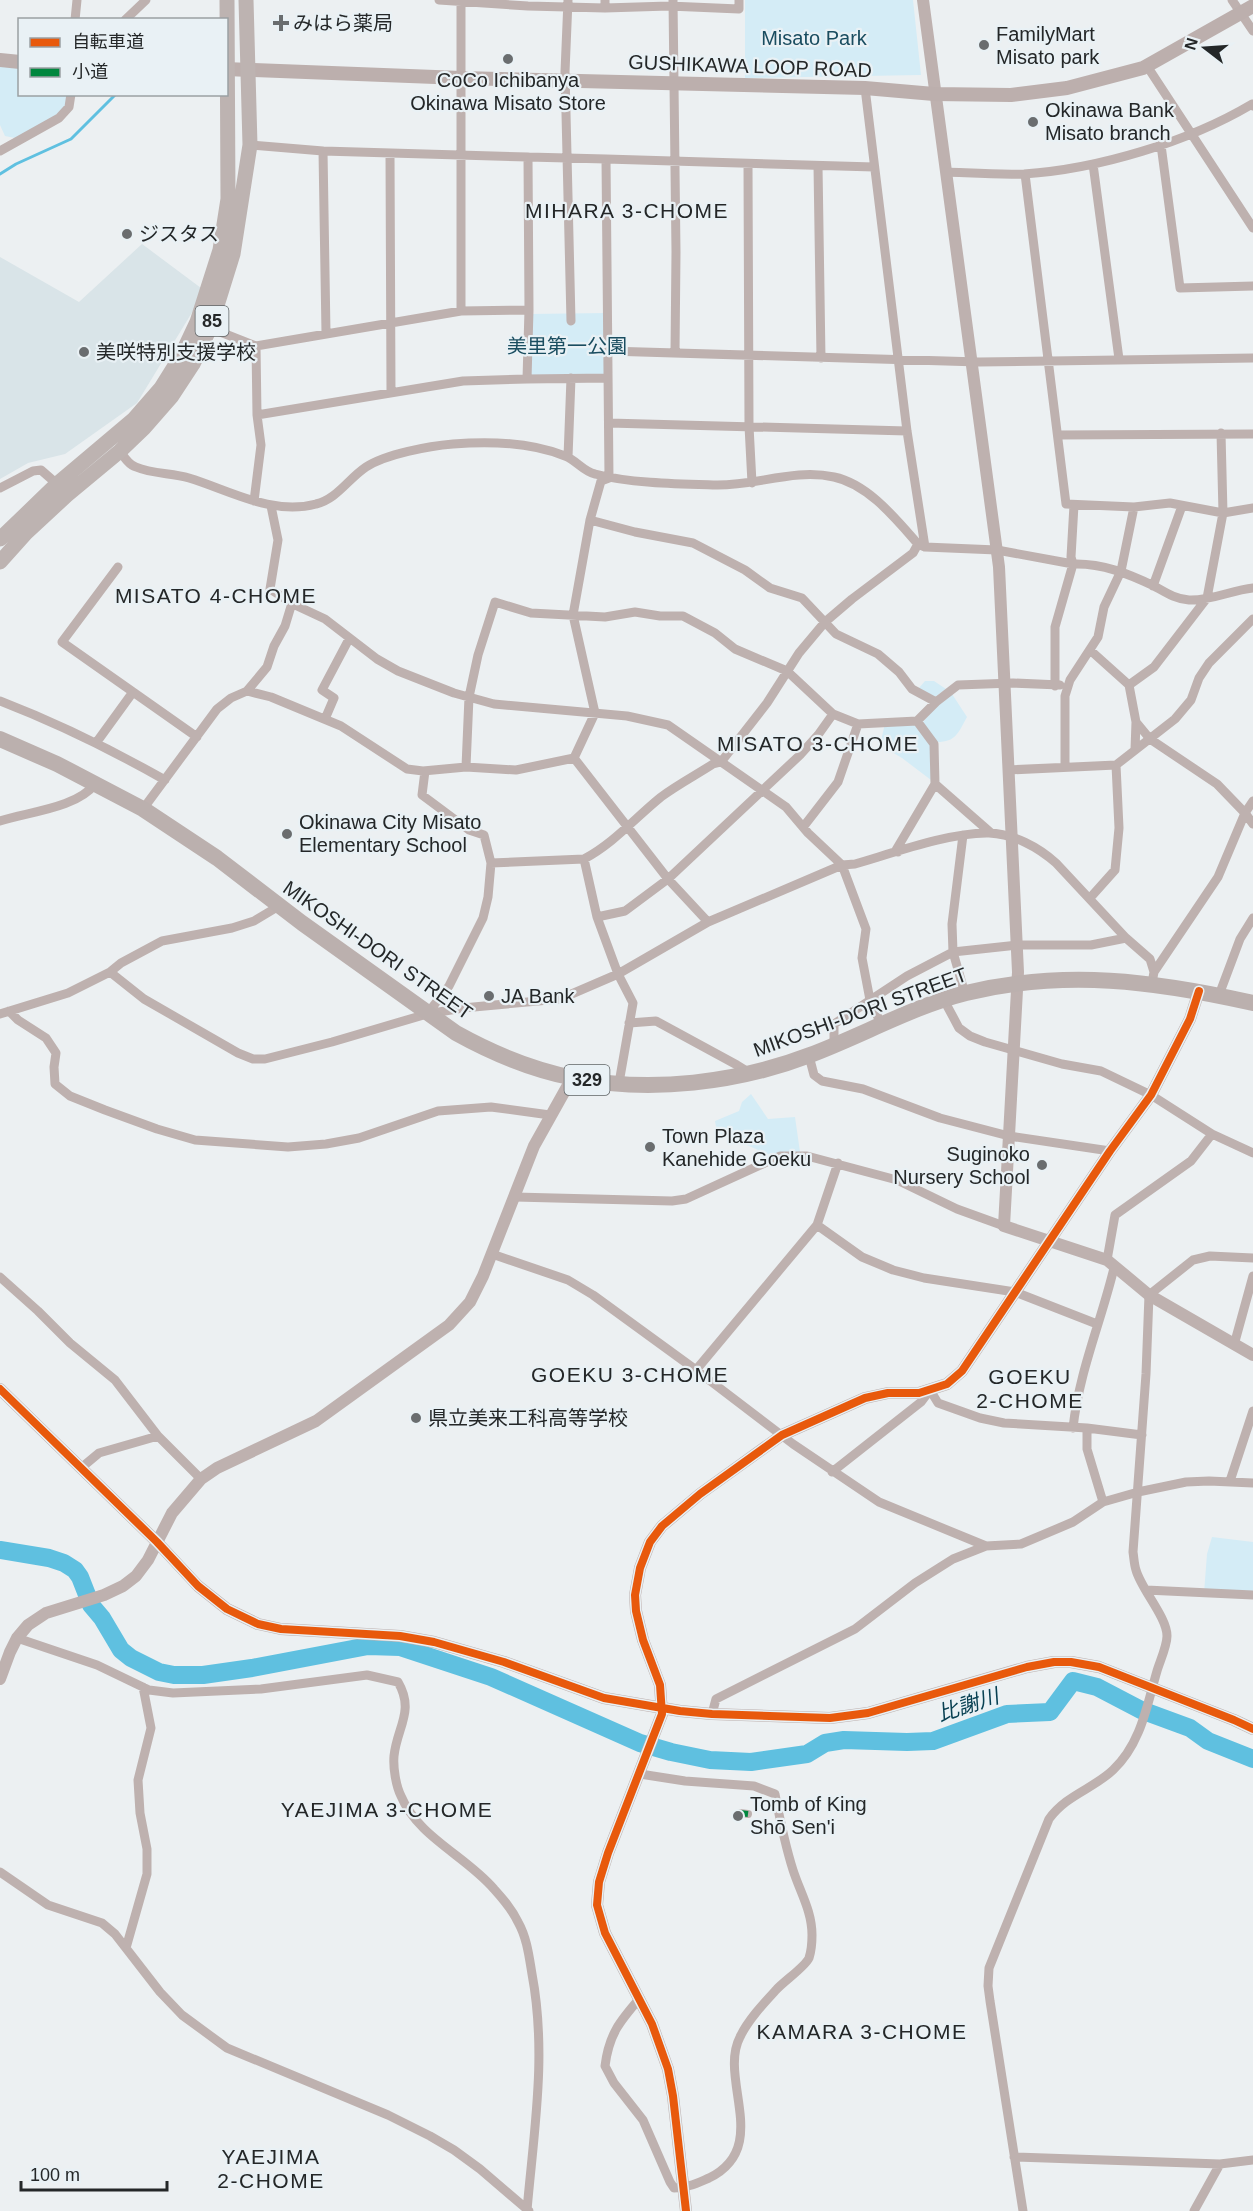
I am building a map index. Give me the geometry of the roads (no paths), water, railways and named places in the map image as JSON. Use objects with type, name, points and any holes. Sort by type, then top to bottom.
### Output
[{"type":"highway","name":"MIKOSHI-DORI STREET","points":[[0,739],[96,783],[143,809],[217,858],[279,906],[456,1033],[523,1064],[572,1078],[619,1083],[669,1084],[750,1073],[809,1056],[944,1000],[1018,983],[1153,977],[1199,991],[1253,1003]]},
{"type":"main road","name":"85","points":[[227,0],[227,18]]},
{"type":"main road","name":"85","points":[[0,562],[26,533],[144,428],[172,396],[193,364],[210,328],[233,254],[250,146],[246,0]]},
{"type":"main road","name":"GUSHIKAWA LOOP ROAD","points":[[228,69],[461,78],[865,88],[934,94],[1011,95],[1066,88],[1147,66],[1247,10]]},
{"type":"main road","points":[[0,60],[18,62]]},
{"type":"main road","name":"85","points":[[0,538],[57,484],[134,419],[161,388],[181,356],[197,322],[220,250],[228,199],[227,96]]},
{"type":"street","points":[[75,18],[77,0]]},
{"type":"street","points":[[127,18],[146,0]]},
{"type":"street","points":[[439,0],[568,4],[673,3],[739,9],[739,0]]},
{"type":"street","points":[[923,0],[934,94],[998,550],[1018,945],[1018,983],[1004,1226]]},
{"type":"street","points":[[1232,0],[1247,10],[1253,31]]},
{"type":"street","points":[[461,1],[459,154],[461,311]]},
{"type":"street","points":[[673,3],[675,353]]},
{"type":"street","points":[[568,4],[565,81],[571,321]]},
{"type":"street","points":[[1147,66],[1253,228]]},
{"type":"street","points":[[491,863],[584,859],[597,852],[662,797],[713,764],[721,762],[825,622],[852,598],[913,554],[921,545],[865,88]]},
{"type":"street","points":[[0,151],[58,118],[69,107],[71,96]]},
{"type":"street","points":[[946,172],[1024,174],[1094,164],[1161,146],[1252,104]]},
{"type":"street","points":[[250,146],[323,151],[873,167]]},
{"type":"street","points":[[1161,146],[1180,288],[1253,286]]},
{"type":"street","points":[[323,151],[326,333]]},
{"type":"street","points":[[390,153],[391,392]]},
{"type":"street","points":[[527,379],[528,157]]},
{"type":"street","points":[[606,159],[609,478]]},
{"type":"street","points":[[748,164],[749,426],[752,483]]},
{"type":"street","points":[[1094,164],[1119,359]]},
{"type":"street","points":[[818,166],[821,358]]},
{"type":"street","points":[[1024,174],[1066,504],[1134,507],[1170,503],[1223,513],[1253,508]]},
{"type":"street","points":[[210,328],[256,346],[461,311],[529,310]]},
{"type":"street","points":[[255,501],[261,445],[257,414],[256,346]]},
{"type":"street","points":[[608,351],[972,362],[1253,358]]},
{"type":"street","points":[[568,457],[571,378]]},
{"type":"street","points":[[257,414],[463,381],[607,378]]},
{"type":"street","points":[[609,423],[907,431]]},
{"type":"street","points":[[1129,685],[1154,667],[1207,598],[1223,513],[1221,433]]},
{"type":"street","points":[[1058,435],[1253,434]]},
{"type":"street","points":[[120,451],[134,467],[176,474],[271,506],[315,505],[332,498],[366,467],[382,459],[431,447],[502,443],[545,448],[568,457],[591,474],[609,478],[715,486],[810,474],[835,477],[851,483],[893,516],[921,545],[998,550],[1121,571],[1173,597],[1190,600],[1253,588]]},
{"type":"street","points":[[0,488],[33,471],[40,470],[57,484]]},
{"type":"street","points":[[574,758],[595,713],[573,615],[590,520],[601,481],[609,478]]},
{"type":"street","points":[[1055,686],[1055,627],[1074,564],[1071,558],[1074,505]]},
{"type":"street","points":[[271,506],[278,540],[270,589],[325,619],[377,659],[433,686],[494,704],[627,716],[668,725],[786,807],[808,833],[842,865],[866,929],[862,958],[870,999],[882,1026]]},
{"type":"street","points":[[1153,586],[1182,506]]},
{"type":"street","points":[[1065,766],[1065,696],[1069,685],[1098,637],[1104,607],[1121,571],[1134,507]]},
{"type":"street","points":[[590,520],[635,532],[693,543],[735,564],[770,588],[802,598],[836,634],[878,654],[899,672],[912,689],[936,702]]},
{"type":"street","points":[[118,567],[62,642],[197,737]]},
{"type":"street","points":[[466,767],[469,697],[478,655],[495,602],[531,613],[605,616],[635,612],[660,616],[683,616],[715,633],[735,649],[787,671],[833,714],[858,724],[917,721],[958,685],[1005,683],[1069,685]]},
{"type":"street","points":[[143,809],[217,709],[231,698],[247,691],[267,667],[274,646],[285,626],[292,603]]},
{"type":"street","points":[[1008,770],[1116,765],[1174,719],[1191,700],[1199,678],[1209,663],[1251,625]]},
{"type":"street","points":[[325,719],[334,698],[322,690],[350,639]]},
{"type":"street","points":[[1090,650],[1129,685],[1136,722],[1136,750]]},
{"type":"street","points":[[247,691],[271,697],[341,726],[407,769],[426,771],[466,767],[516,770],[574,758]]},
{"type":"street","points":[[96,743],[133,692]]},
{"type":"street","points":[[0,701],[30,712],[96,743],[165,780]]},
{"type":"street","points":[[597,917],[625,911],[668,879],[800,755],[833,714]]},
{"type":"street","points":[[898,852],[896,850],[906,831],[935,784],[934,744],[917,721]]},
{"type":"street","points":[[1136,722],[1150,739],[1217,784],[1253,824]]},
{"type":"street","points":[[804,826],[838,782],[858,724]]},
{"type":"street","points":[[574,758],[668,879],[708,922]]},
{"type":"street","points":[[1090,898],[1115,870],[1119,828],[1116,765]]},
{"type":"street","points":[[426,771],[422,795],[469,830],[484,835],[491,863],[489,897],[483,918],[449,986],[427,1014]]},
{"type":"street","points":[[0,821],[53,807],[89,792],[96,783]]},
{"type":"street","points":[[935,784],[991,833]]},
{"type":"street","points":[[1153,977],[1218,877],[1245,813],[1253,801]]},
{"type":"street","points":[[110,972],[144,999],[238,1053],[253,1059],[277,1057],[427,1014],[463,1008],[551,1001],[569,996],[618,974],[708,922],[842,865],[855,864],[963,835],[991,833],[1011,838],[1043,852],[1090,898],[1126,938],[1150,959],[1153,977]]},
{"type":"street","points":[[963,835],[952,924],[954,952],[965,994]]},
{"type":"street","points":[[584,859],[597,917],[618,974],[633,1003],[619,1083]]},
{"type":"street","points":[[5,1013],[68,993],[110,972],[162,941],[232,928],[254,921],[279,906]]},
{"type":"street","points":[[1219,995],[1240,939],[1253,918]]},
{"type":"street","points":[[834,1046],[834,1024],[907,976],[954,952],[1018,945],[1091,945],[1126,938]]},
{"type":"street","points":[[686,2211],[674,2096],[668,2069],[640,1998],[605,1933],[599,1915],[597,1896],[608,1853],[655,1736],[663,1708],[660,1685],[643,1640],[636,1611],[637,1579],[645,1553],[662,1526],[700,1494],[782,1435],[865,1398],[888,1393],[919,1393],[947,1384],[962,1371],[1110,1151],[1151,1095],[1190,1018],[1199,991]]},
{"type":"street","points":[[944,1000],[959,1028],[964,1032],[985,1042],[1062,1064],[1101,1071],[1151,1095],[1212,1134],[1253,1153]]},
{"type":"street","points":[[5,1013],[46,1038],[56,1053],[55,1084],[70,1096],[157,1129],[195,1140],[288,1147],[326,1144],[359,1138],[438,1111],[491,1107],[550,1115]]},
{"type":"street","points":[[629,1023],[656,1021],[750,1073]]},
{"type":"street","points":[[809,1056],[814,1075],[822,1081],[863,1089],[940,1118],[1009,1136],[1110,1151]]},
{"type":"street","points":[[0,1679],[17,1638],[28,1626],[46,1613],[104,1595],[123,1586],[136,1576],[172,1513],[201,1479],[217,1468],[316,1421],[449,1325],[470,1302],[492,1254],[534,1146],[572,1078]]},
{"type":"street","points":[[1073,1428],[1082,1374],[1106,1301],[1115,1215],[1191,1161],[1212,1134]]},
{"type":"street","points":[[515,1197],[672,1201],[686,1199],[780,1156],[807,1156],[897,1180],[957,1209],[1050,1240],[1110,1264],[1149,1295],[1253,1355]]},
{"type":"street","points":[[696,1370],[817,1225],[838,1163]]},
{"type":"street","points":[[817,1225],[862,1257],[893,1270],[924,1278],[1015,1292],[1097,1324]]},
{"type":"street","points":[[492,1254],[568,1280],[601,1300],[832,1472],[895,1510],[986,1546]]},
{"type":"street","points":[[1023,2211],[989,1994],[989,1968],[1049,1819],[1064,1802],[1114,1769],[1135,1742],[1167,1637],[1162,1622],[1136,1571],[1133,1552],[1149,1295],[1194,1260],[1210,1256],[1253,1258]]},
{"type":"street","points":[[1234,1345],[1253,1276]]},
{"type":"street","points":[[0,1277],[70,1343],[115,1380],[158,1436],[201,1479]]},
{"type":"street","points":[[0,1389],[157,1542],[198,1586],[227,1609],[258,1624],[281,1629],[400,1636],[434,1642],[504,1662],[604,1698],[712,1714],[830,1718],[868,1713],[1027,1667],[1054,1662],[1071,1662],[1099,1667],[1151,1693],[1234,1720],[1253,1729]]},
{"type":"street","points":[[930,1390],[938,1403],[980,1418],[1004,1423],[1087,1428],[1142,1435]]},
{"type":"street","points":[[832,1472],[921,1402],[930,1390]]},
{"type":"street","points":[[1230,1481],[1253,1411]]},
{"type":"street","points":[[1087,1428],[1087,1449],[1103,1502]]},
{"type":"street","points":[[81,1468],[99,1453],[158,1436]]},
{"type":"street","points":[[712,1714],[716,1699],[855,1629],[931,1572],[953,1559],[986,1546],[1021,1544],[1073,1522],[1103,1502],[1138,1491],[1186,1482],[1253,1483]]},
{"type":"street","points":[[1146,1590],[1253,1595]]},
{"type":"street","points":[[17,1638],[97,1665],[149,1690],[173,1692],[261,1689],[367,1675],[398,1682],[406,1699],[406,1713],[394,1755],[399,1793],[421,1825],[492,1886],[514,1913],[527,1942],[538,2003],[540,2076],[528,2210]]},
{"type":"street","points":[[126,1948],[147,1874],[147,1850],[138,1780],[151,1728],[143,1687]]},
{"type":"street","points":[[640,1774],[686,1781],[754,1786],[775,1794],[793,1872],[807,1904],[812,1934],[809,1959],[776,1990],[745,2028],[736,2044],[734,2061],[741,2110],[739,2143],[732,2159],[719,2173],[683,2188],[674,2188],[670,2182],[643,2120],[614,2083],[605,2066],[613,2032],[620,2020],[640,1998]]},
{"type":"street","points":[[0,1872],[48,1905],[102,1923],[115,1934],[160,1992],[182,2015],[227,2048],[388,2115],[430,2136],[480,2169],[528,2210]]},
{"type":"street","points":[[1014,2157],[1220,2163],[1253,2160]]},
{"type":"street","points":[[1194,2211],[1220,2163]]},
{"type":"waterway","points":[[0,174],[16,164],[71,139],[114,96]]},
{"type":"waterway","name":"比謝川","points":[[0,1550],[49,1558],[75,1570],[91,1605],[102,1618],[121,1650],[131,1658],[159,1672],[174,1675],[203,1675],[252,1668],[368,1646],[400,1647],[491,1677],[640,1743],[710,1760],[751,1762],[807,1754],[825,1743],[844,1740],[933,1741],[1007,1714],[1050,1712],[1073,1681],[1097,1687],[1141,1710],[1190,1728],[1208,1741],[1253,1759]]},
{"type":"place","name":"みはら薬局","points":[[281,23]]},
{"type":"place","name":"FamilyMart Misato park","points":[[984,45]]},
{"type":"place","name":"CoCo Ichibanya Okinawa Misato Store","points":[[508,59]]},
{"type":"place","name":"Okinawa Bank Misato branch","points":[[1033,122]]},
{"type":"place","name":"ジスタス","points":[[127,234]]},
{"type":"place","name":"美咲特別支援学校","points":[[84,352]]},
{"type":"place","name":"Okinawa City Misato Elementary School","points":[[287,834]]},
{"type":"place","name":"JA Bank","points":[[489,996]]},
{"type":"place","name":"Town Plaza Kanehide Goeku","points":[[650,1147]]},
{"type":"place","name":"Suginoko Nursery School","points":[[1042,1165]]},
{"type":"place","name":"県立美来工科高等学校","points":[[416,1418]]},
{"type":"place","name":"Tomb of King Shō Sen'i","points":[[738,1816]]},
{"type":"district","name":"MIHARA 3-CHOME","points":[[627,211]]},
{"type":"district","name":"MISATO 4-CHOME","points":[[216,596]]},
{"type":"district","name":"MISATO 3-CHOME","points":[[818,744]]},
{"type":"district","name":"GOEKU 3-CHOME","points":[[630,1375]]},
{"type":"district","name":"GOEKU 2-CHOME","points":[[1030,1389]]},
{"type":"district","name":"YAEJIMA 3-CHOME","points":[[387,1810]]},
{"type":"district","name":"KAMARA 3-CHOME","points":[[862,2032]]},
{"type":"district","name":"YAEJIMA 2-CHOME","points":[[271,2169]]},
{"type":"park label","name":"Misato Park","points":[[814,38]]},
{"type":"park label","name":"美里第一公園","points":[[567,346]]}]
